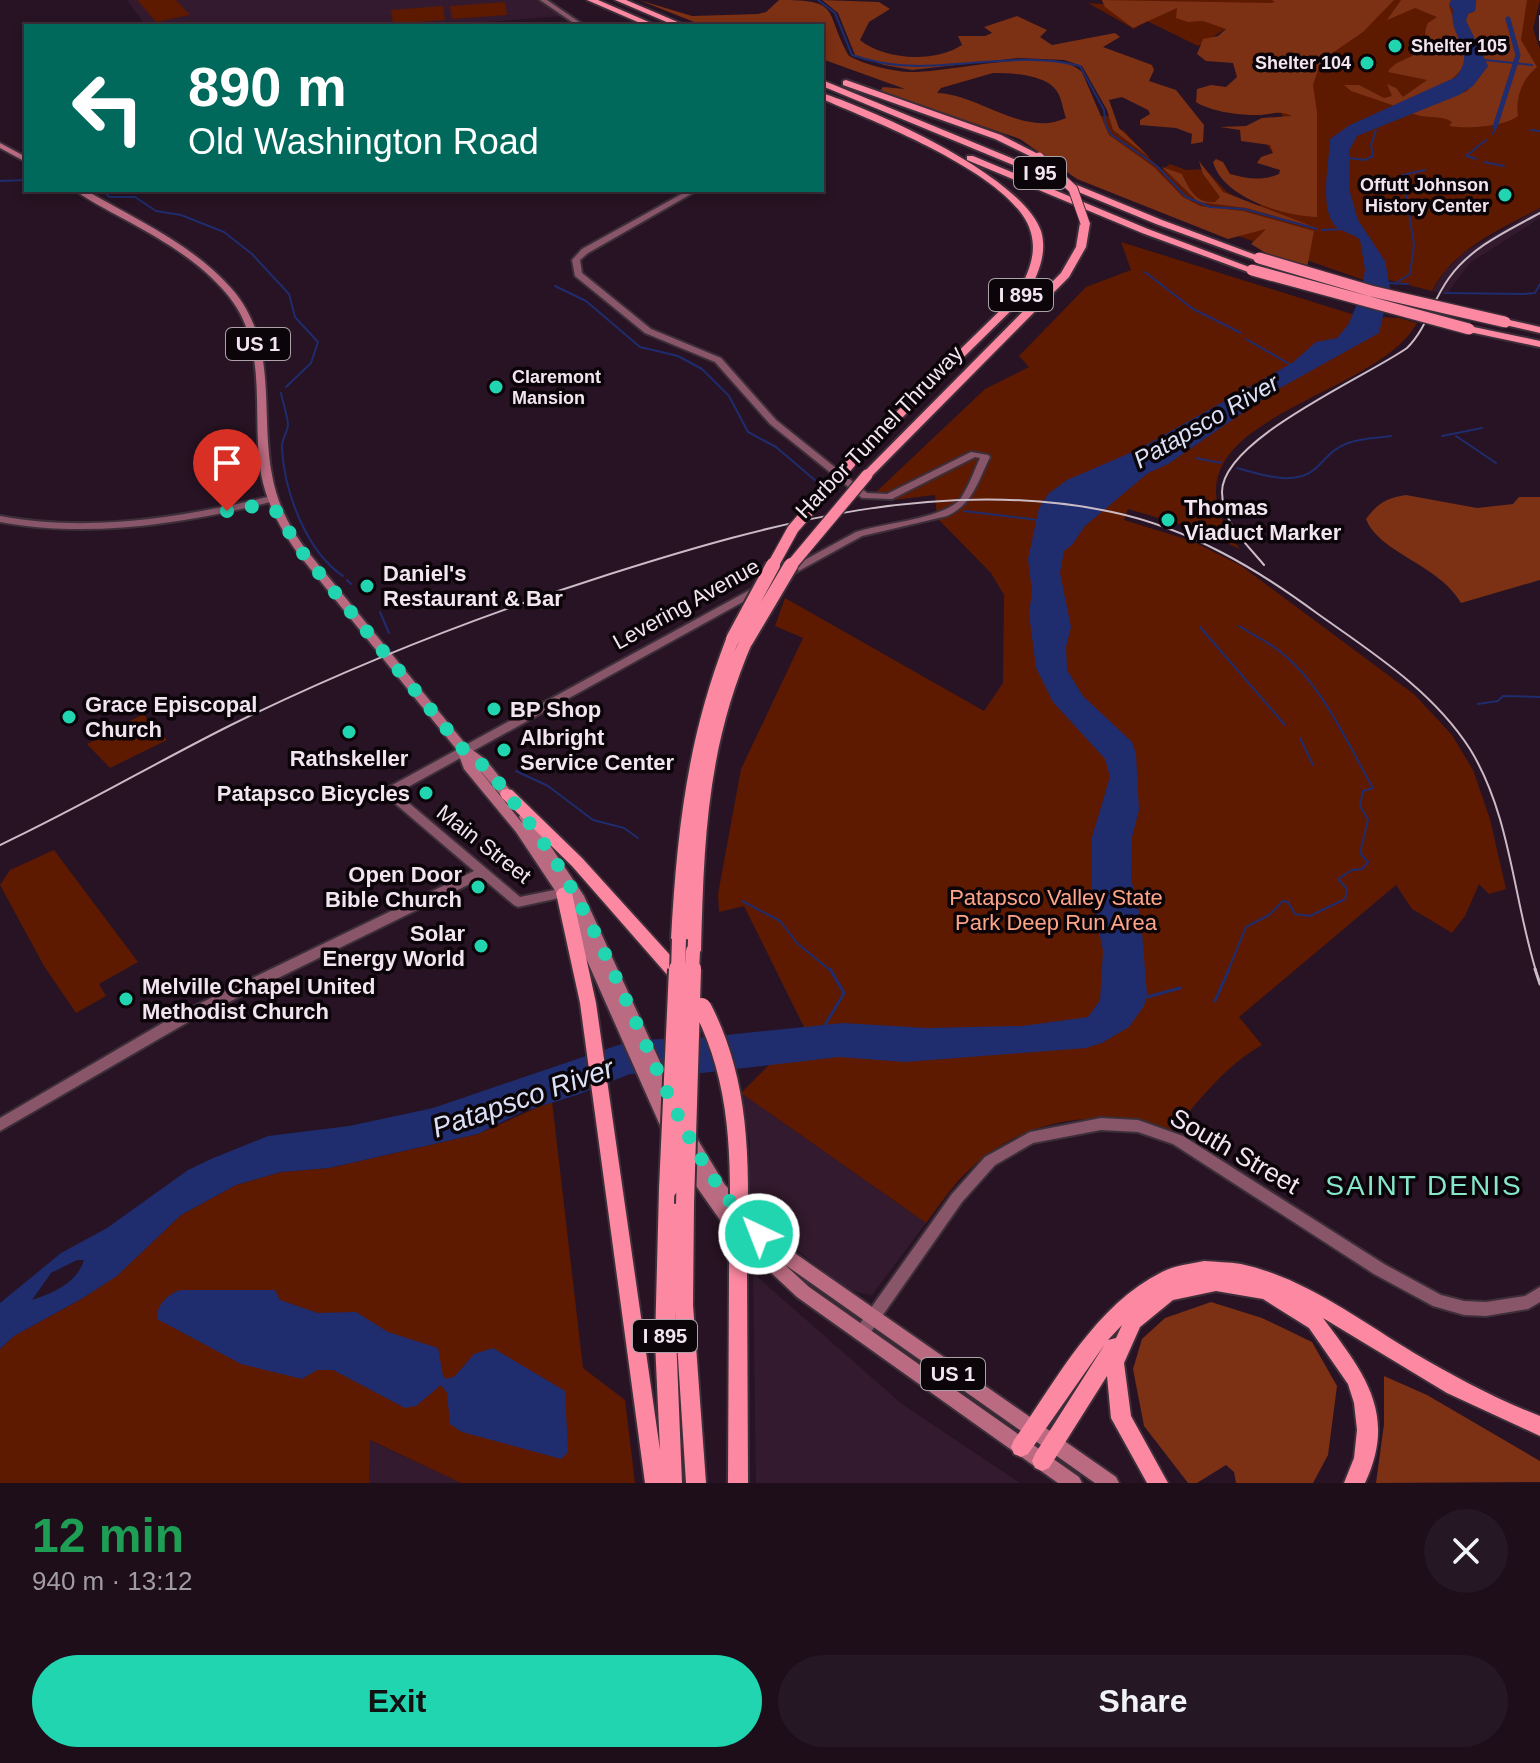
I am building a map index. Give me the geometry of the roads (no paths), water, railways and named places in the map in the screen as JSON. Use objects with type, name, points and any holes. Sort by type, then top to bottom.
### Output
[{"type":"highway","points":[[591,0],[649,24]]},
{"type":"highway","points":[[619,0],[678,24]]},
{"type":"highway","name":"Harbor Tunnel Thruway","points":[[696,1483],[685,1336],[685,1204],[699,814],[708,755],[740,640],[798,553],[867,475],[1065,275],[1081,247],[1085,223],[1073,189],[1039,157],[998,137],[824,76]]},
{"type":"highway","name":"I 95","points":[[824,84],[1159,222],[1259,258],[1384,295],[1540,330]]},
{"type":"highway","name":"I 95","points":[[824,97],[1145,231],[1252,270],[1469,329],[1540,344]]},
{"type":"highway","name":"Harbor Tunnel Thruway","points":[[672,1483],[665,1342],[679,939],[686,817],[709,703],[793,529],[850,463],[1023,293],[1035,273],[1041,253],[1031,220],[1004,188],[976,170],[875,118]]},
{"type":"highway","points":[[507,794],[577,862],[687,985],[702,1007],[720,1045],[735,1099],[738,1483]]},
{"type":"highway","points":[[564,893],[592,1035],[655,1483]]},
{"type":"highway","points":[[1021,1447],[1111,1324],[1136,1298],[1166,1279],[1206,1270],[1251,1274],[1299,1293],[1448,1383],[1540,1426]]},
{"type":"highway","points":[[1047,1452],[1119,1340],[1145,1307],[1157,1298],[1191,1285],[1230,1281],[1271,1293],[1293,1305],[1332,1339],[1358,1383],[1367,1433],[1364,1457],[1354,1483]]},
{"type":"highway","points":[[1119,1340],[1114,1368],[1119,1414],[1127,1437],[1158,1483]]},
{"type":"main road","points":[[0,145],[24,159]]},
{"type":"main road","name":"US 1","points":[[82,192],[196,262],[240,305],[260,353],[265,467],[278,512],[297,546],[463,749],[481,762],[540,837],[577,896],[630,1026],[709,1196],[735,1229],[803,1292],[1021,1447],[1047,1452],[1110,1483]]},
{"type":"main road","name":"US 1","points":[[463,749],[468,766],[527,838],[564,893],[630,1026]]},
{"type":"main road","name":"US 1","points":[[674,1125],[742,1217],[777,1250],[1033,1430],[1073,1483]]},
{"type":"street","points":[[543,0],[579,24]]},
{"type":"street","name":"Levering Avenue","points":[[389,792],[859,534],[881,525],[956,509],[965,499],[984,454],[956,462],[889,497],[865,496],[773,422],[718,360],[648,331],[578,274],[576,260],[585,251],[690,192]]},
{"type":"street","points":[[0,519],[28,524],[88,524],[181,518],[272,499]]},
{"type":"street","points":[[247,506],[278,512]]},
{"type":"street","name":"Main Street","points":[[389,792],[518,902],[564,893]]},
{"type":"street","points":[[0,1125],[183,1018],[484,872]]},
{"type":"street","name":"South Street","points":[[861,1334],[957,1198],[990,1161],[1009,1147],[1041,1134],[1111,1124],[1138,1126],[1178,1140],[1387,1274],[1428,1296],[1464,1308],[1508,1307],[1540,1294]]},
{"type":"water","name":"Patapsco River","points":[[1451,0],[1476,0],[1475,11],[1468,14],[1466,21],[1488,66],[1473,86],[1459,95],[1357,136],[1349,151],[1349,189],[1358,220],[1385,261],[1390,287],[1379,333],[1273,392],[1168,464],[1148,473],[1085,526],[1064,551],[1060,573],[1071,627],[1066,647],[1067,670],[1083,696],[1132,742],[1136,754],[1139,810],[1132,837],[1131,879],[1141,920],[1147,994],[1144,1006],[1129,1027],[1102,1043],[1086,1048],[905,1062],[839,1057],[702,1073],[630,1074],[522,1112],[478,1134],[329,1168],[281,1172],[236,1185],[181,1215],[117,1276],[14,1336],[0,1349],[0,1303],[61,1253],[107,1228],[188,1170],[268,1136],[349,1126],[433,1108],[633,1040],[697,1038],[843,1023],[926,1028],[1022,1026],[1088,1017],[1100,1000],[1103,951],[1092,896],[1092,837],[1110,777],[1105,759],[1053,702],[1036,668],[1029,614],[1032,591],[1028,559],[1039,508],[1048,494],[1067,480],[1139,449],[1292,363],[1316,342],[1337,338],[1348,325],[1360,297],[1365,270],[1360,240],[1335,226],[1329,215],[1326,194],[1330,139],[1350,125],[1456,77],[1464,59],[1454,28],[1453,10],[1449,5]],"holes":[[[77,1260],[84,1260],[70,1281],[32,1300],[51,1273]]]},
{"type":"water","points":[[181,1290],[275,1290],[280,1300],[318,1313],[356,1312],[388,1332],[438,1348],[443,1376],[447,1379],[455,1376],[474,1354],[493,1348],[565,1391],[568,1452],[561,1459],[462,1432],[450,1424],[447,1393],[441,1385],[416,1406],[405,1408],[333,1370],[317,1370],[302,1379],[241,1364],[157,1319],[158,1309],[164,1301]]},
{"type":"waterway","points":[[818,0],[835,13],[852,55],[881,63],[938,66],[1022,60],[1080,66],[1104,110],[1106,126],[1112,135],[1157,166],[1186,197],[1210,207],[1244,209],[1317,229]]},
{"type":"waterway","points":[[1495,127],[1518,55],[1508,19]]},
{"type":"waterway","points":[[1485,60],[1532,65]]},
{"type":"waterway","points":[[1348,158],[1365,160],[1373,156],[1371,145],[1376,130]]},
{"type":"waterway","points":[[1492,134],[1495,130]]},
{"type":"waterway","points":[[1531,130],[1540,131]]},
{"type":"waterway","points":[[1466,156],[1486,140]]},
{"type":"waterway","points":[[1467,156],[1476,159]]},
{"type":"waterway","points":[[1484,162],[1504,166]]},
{"type":"waterway","points":[[1396,283],[1410,274],[1414,245],[1403,175],[1425,170]]},
{"type":"waterway","points":[[0,181],[24,180]]},
{"type":"waterway","points":[[105,192],[109,197],[135,197],[156,211],[181,215],[224,232],[252,254],[289,294],[295,317],[318,342],[311,363],[286,387]]},
{"type":"waterway","points":[[1322,230],[1345,229]]},
{"type":"waterway","points":[[1145,272],[1193,309],[1241,333]]},
{"type":"waterway","points":[[1387,283],[1408,284]]},
{"type":"waterway","points":[[1445,293],[1535,293],[1540,284]]},
{"type":"waterway","points":[[555,286],[586,301],[640,347],[678,356],[702,369],[729,396],[748,432],[776,447],[823,487]]},
{"type":"waterway","points":[[1246,339],[1291,365]]},
{"type":"waterway","points":[[281,393],[288,424],[282,445],[284,465],[292,501],[318,552],[343,576]]},
{"type":"waterway","points":[[1442,436],[1482,428]]},
{"type":"waterway","points":[[1237,468],[1277,478],[1297,477],[1315,469],[1343,445],[1391,436]]},
{"type":"waterway","points":[[1456,436],[1496,463]]},
{"type":"waterway","points":[[1196,458],[1221,463]]},
{"type":"waterway","points":[[964,511],[1038,520]]},
{"type":"waterway","points":[[347,580],[351,584]]},
{"type":"waterway","points":[[380,612],[389,633]]},
{"type":"waterway","points":[[1228,971],[1246,927],[1269,915],[1283,901],[1288,902],[1295,914],[1310,916],[1345,899],[1347,889],[1338,879],[1352,870],[1362,869],[1368,862],[1360,853],[1368,820],[1360,806],[1363,791],[1373,788],[1322,698],[1297,666],[1277,649],[1239,626]]},
{"type":"waterway","points":[[1200,627],[1285,725]]},
{"type":"waterway","points":[[1478,704],[1498,701],[1503,696],[1540,697]]},
{"type":"waterway","points":[[1300,738],[1313,765]]},
{"type":"waterway","points":[[516,771],[548,786],[593,820],[624,828],[638,838]]},
{"type":"waterway","points":[[742,901],[780,921],[797,943],[831,971]]},
{"type":"waterway","points":[[825,1025],[844,993],[830,969]]},
{"type":"waterway","points":[[1215,1001],[1229,969]]},
{"type":"waterway","points":[[1147,997],[1180,988]]},
{"type":"railway","points":[[1540,16],[1540,40]]},
{"type":"railway","points":[[1264,565],[1236,532],[1226,513],[1222,492],[1228,472],[1245,451],[1270,431],[1407,348],[1420,332],[1443,287],[1458,267],[1490,241],[1540,213]]},
{"type":"railway","points":[[0,845],[277,703],[418,642],[562,590],[732,538],[858,510],[921,502],[984,499],[1048,502],[1140,519],[1220,552],[1294,597],[1420,691],[1455,728],[1484,775],[1503,829],[1536,971]]},
{"type":"railway","points":[[1535,969],[1540,984]]},
{"type":"place","name":"Shelter 105","points":[[1395,46]]},
{"type":"place","name":"Shelter 104","points":[[1367,63]]},
{"type":"place","name":"Offutt Johnson History Center","points":[[1505,195]]},
{"type":"place","name":"Claremont Mansion","points":[[496,387]]},
{"type":"place","name":"Thomas Viaduct Marker","points":[[1168,520]]},
{"type":"place","name":"Daniel's Restaurant & Bar","points":[[367,586]]},
{"type":"place","name":"BP Shop","points":[[494,709]]},
{"type":"place","name":"Grace Episcopal Church","points":[[69,717]]},
{"type":"place","name":"Rathskeller","points":[[349,732]]},
{"type":"place","name":"Albright Service Center","points":[[504,750]]},
{"type":"place","name":"Patapsco Bicycles","points":[[426,793]]},
{"type":"place","name":"Open Door Bible Church","points":[[478,887]]},
{"type":"place","name":"Solar Energy World","points":[[481,946]]},
{"type":"place","name":"Melville Chapel United Methodist Church","points":[[126,999]]},
{"type":"district","name":"SAINT DENIS","points":[[1424,1185]]},
{"type":"park label","name":"Patapsco Valley State Park Deep Run Area","points":[[1056,910]]}]
